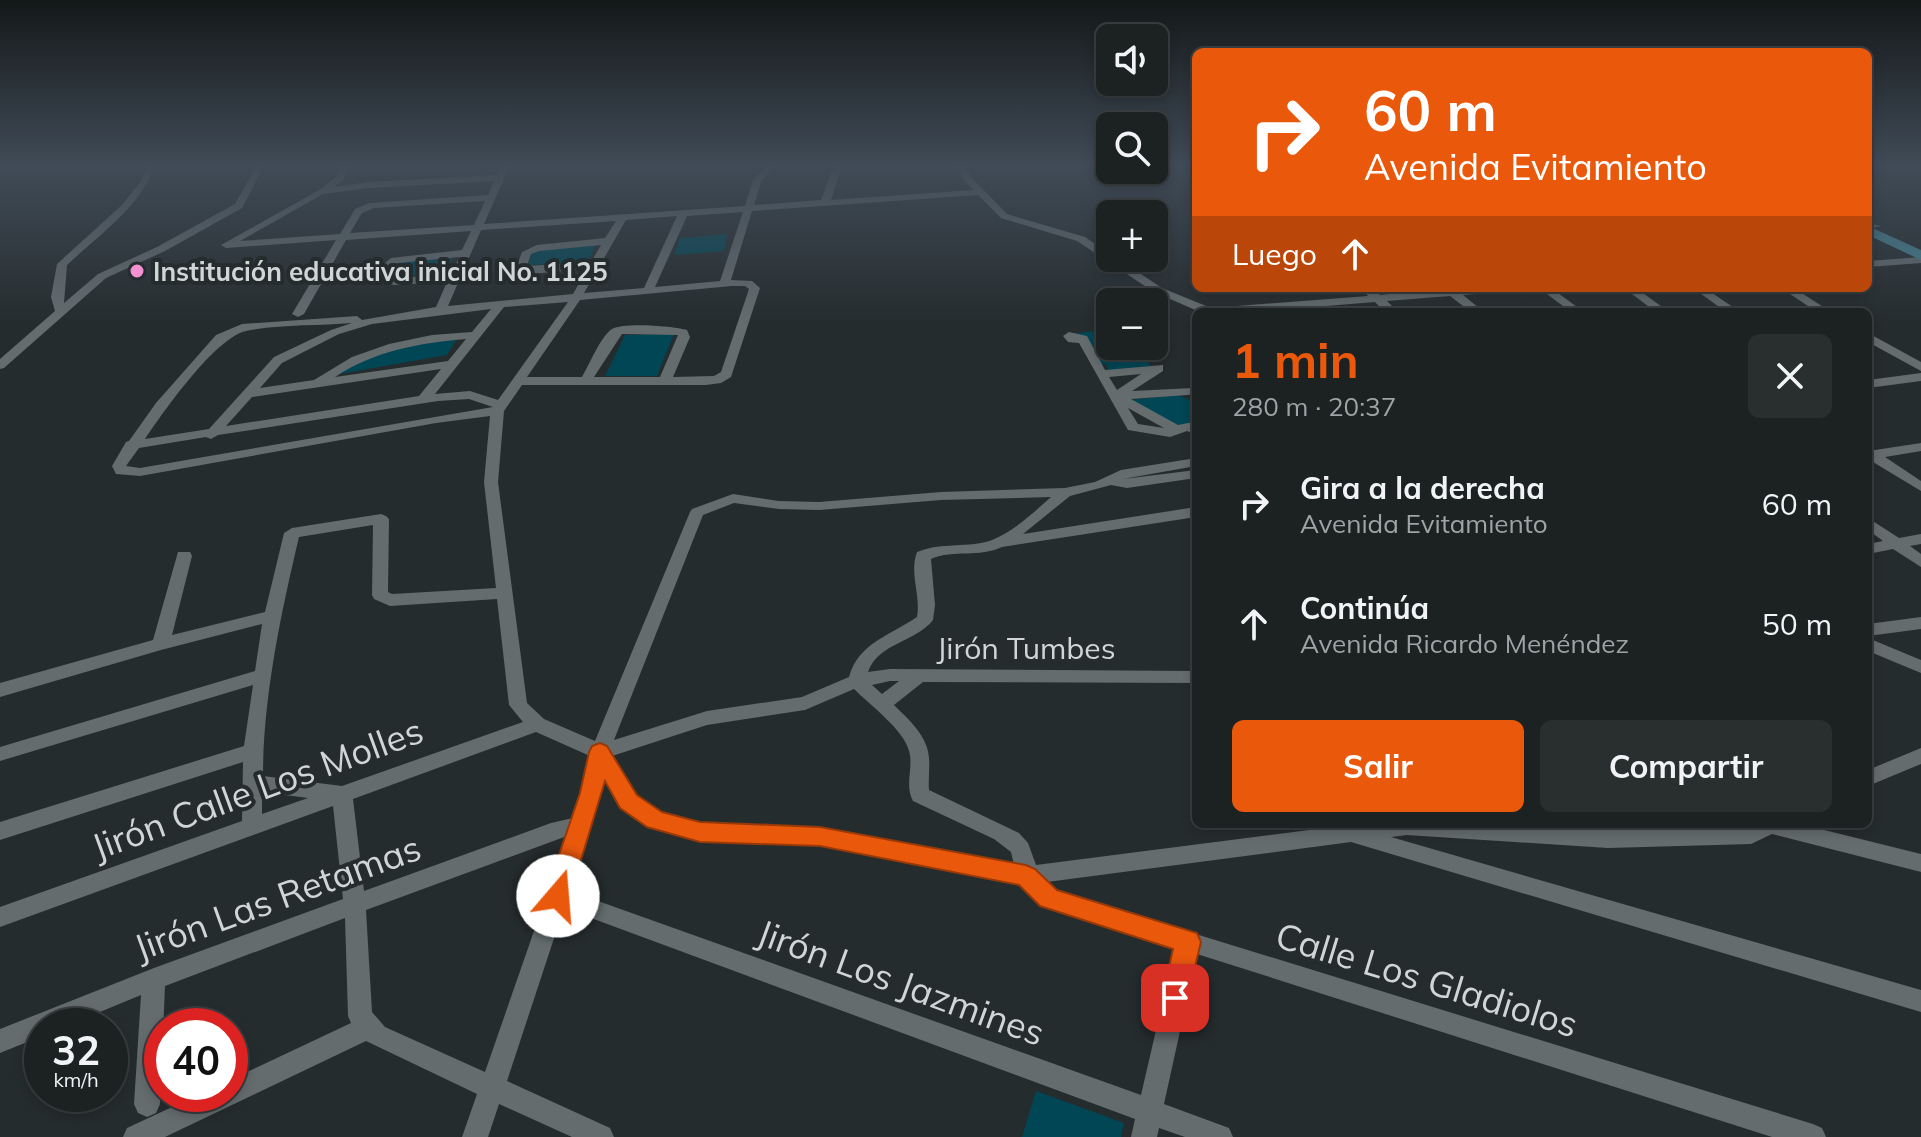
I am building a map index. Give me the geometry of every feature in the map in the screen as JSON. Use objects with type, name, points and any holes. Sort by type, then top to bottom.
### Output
[{"type":"main road","points":[[1872,227],[1921,248]]},
{"type":"main road","points":[[1872,227],[1921,258]]},
{"type":"street","points":[[60,310],[57,297],[62,264],[114,218]]},
{"type":"street","points":[[0,365],[30,341],[60,310],[109,271],[161,249],[217,218]]},
{"type":"street","points":[[274,218],[226,245],[621,218]]},
{"type":"street","points":[[211,435],[278,360],[354,218]]},
{"type":"street","points":[[440,310],[480,218]]},
{"type":"street","points":[[622,218],[576,298],[499,408],[491,482],[518,705],[537,724],[600,752],[629,802],[655,820],[700,832],[820,837],[1026,876],[1390,828]]},
{"type":"street","points":[[648,291],[681,218]]},
{"type":"street","points":[[724,284],[743,218]]},
{"type":"street","points":[[1011,218],[1081,239],[1158,290],[1201,308]]},
{"type":"street","points":[[413,232],[419,222]]},
{"type":"street","points":[[596,265],[530,271],[521,268],[527,252],[537,248],[610,241]]},
{"type":"street","points":[[453,278],[382,280],[390,263],[395,260],[465,253]]},
{"type":"street","points":[[1872,264],[1921,258]]},
{"type":"street","points":[[499,408],[129,473],[121,471],[119,466],[131,445],[220,338],[242,328],[300,319],[395,316],[724,284],[748,283],[755,288],[727,374],[717,380],[517,381]]},
{"type":"street","points":[[1371,292],[1388,308]]},
{"type":"street","points":[[1258,308],[1432,292]]},
{"type":"street","points":[[1453,292],[1473,308]]},
{"type":"street","points":[[1550,292],[1572,308]]},
{"type":"street","points":[[1635,292],[1657,308]]},
{"type":"street","points":[[1704,292],[1728,308]]},
{"type":"street","points":[[1792,292],[1818,308]]},
{"type":"street","points":[[423,400],[500,305]]},
{"type":"street","points":[[278,360],[335,332],[395,316]]},
{"type":"street","points":[[586,381],[613,334],[619,330],[675,330],[683,333],[684,337],[665,381]]},
{"type":"street","points":[[318,383],[346,362],[378,349],[408,342],[475,335]]},
{"type":"street","points":[[1069,336],[1083,339],[1133,427],[1170,433],[1190,428]]},
{"type":"street","points":[[1872,339],[1921,367]]},
{"type":"street","points":[[246,394],[452,364]]},
{"type":"street","points":[[1872,373],[1921,367]]},
{"type":"street","points":[[1101,374],[1159,368],[1109,396]]},
{"type":"street","points":[[1872,383],[1921,377]]},
{"type":"street","points":[[1109,396],[1188,391]]},
{"type":"street","points":[[131,445],[470,395],[499,408]]},
{"type":"street","points":[[1109,396],[1190,428]]},
{"type":"street","points":[[1872,454],[1921,447]]},
{"type":"street","points":[[1872,456],[1921,487]]},
{"type":"street","points":[[475,1137],[592,793],[600,752],[697,512],[733,498],[779,505],[819,506],[941,496],[1065,492],[1099,486],[1135,470],[1192,463]]},
{"type":"street","points":[[1110,481],[1127,484],[1192,475]]},
{"type":"street","points":[[1026,876],[1024,856],[1017,843],[1000,831],[963,817],[920,795],[917,783],[919,752],[913,737],[857,681],[859,665],[868,653],[925,620],[928,612],[920,573],[923,556],[952,548],[987,548],[1046,511],[1065,492]]},
{"type":"street","points":[[1000,542],[1192,513]]},
{"type":"street","points":[[252,825],[253,751],[272,616],[292,533],[381,519],[380,595],[390,600],[504,593]]},
{"type":"street","points":[[1872,526],[1921,562]]},
{"type":"street","points":[[1872,548],[1921,539]]},
{"type":"street","points":[[161,644],[184,556]]},
{"type":"street","points":[[0,690],[272,616]]},
{"type":"street","points":[[1872,629],[1921,623]]},
{"type":"street","points":[[1872,646],[1921,667]]},
{"type":"street","points":[[0,754],[265,675]]},
{"type":"street","name":"Jirón Tumbes","points":[[600,752],[707,718],[805,703],[857,681],[890,675],[1192,677]]},
{"type":"street","points":[[881,705],[918,676]]},
{"type":"street","name":"Jirón Calle Los Molles","points":[[0,917],[537,724]]},
{"type":"street","points":[[0,831],[253,751]]},
{"type":"street","points":[[1872,776],[1921,756]]},
{"type":"street","points":[[254,783],[342,794],[355,904],[360,1016],[376,1035],[601,1137]]},
{"type":"street","name":"Jirón Las Retamas","points":[[0,1041],[355,904],[558,829],[581,825]]},
{"type":"street","points":[[1438,828],[1608,839],[1751,835],[1764,828]]},
{"type":"street","points":[[1786,828],[1921,863]]},
{"type":"street","points":[[1349,833],[1921,1001]]},
{"type":"street","name":"Calle Los Gladiolos","points":[[1026,876],[1049,898],[1813,1137]]},
{"type":"street","name":"Jirón Los Jazmines","points":[[558,896],[1220,1137]]},
{"type":"street","points":[[1144,1137],[1188,942]]},
{"type":"street","points":[[152,1008],[154,979]]},
{"type":"street","points":[[248,1085],[370,1027]]},
{"type":"street","points":[[136,1137],[190,1112]]},
{"type":"shaded area","points":[[727,234],[724,251],[674,255],[680,238]]},
{"type":"shaded area","points":[[596,245],[587,263],[528,265],[532,251]]},
{"type":"shaded area","points":[[453,256],[445,274],[391,276],[397,262]]},
{"type":"shaded area","points":[[1096,331],[1096,360],[1144,360],[1151,365],[1110,373],[1106,364],[1097,365],[1084,338],[1070,334]]},
{"type":"shaded area","points":[[674,334],[657,376],[605,376],[625,335]]},
{"type":"shaded area","points":[[458,337],[447,355],[328,376],[377,350]]},
{"type":"shaded area","points":[[1178,395],[1192,401],[1192,423],[1176,427],[1129,400]]},
{"type":"shaded area","points":[[1036,1091],[1124,1123],[1121,1137],[1022,1137]]},
{"type":"place","name":"Institución educativa inicial No. 1125","points":[[137,271]]},
{"type":"route","points":[[558,896],[592,793],[600,752],[629,802],[655,820],[700,832],[820,837],[1026,876],[1049,898],[1188,942],[1175,998]]}]
